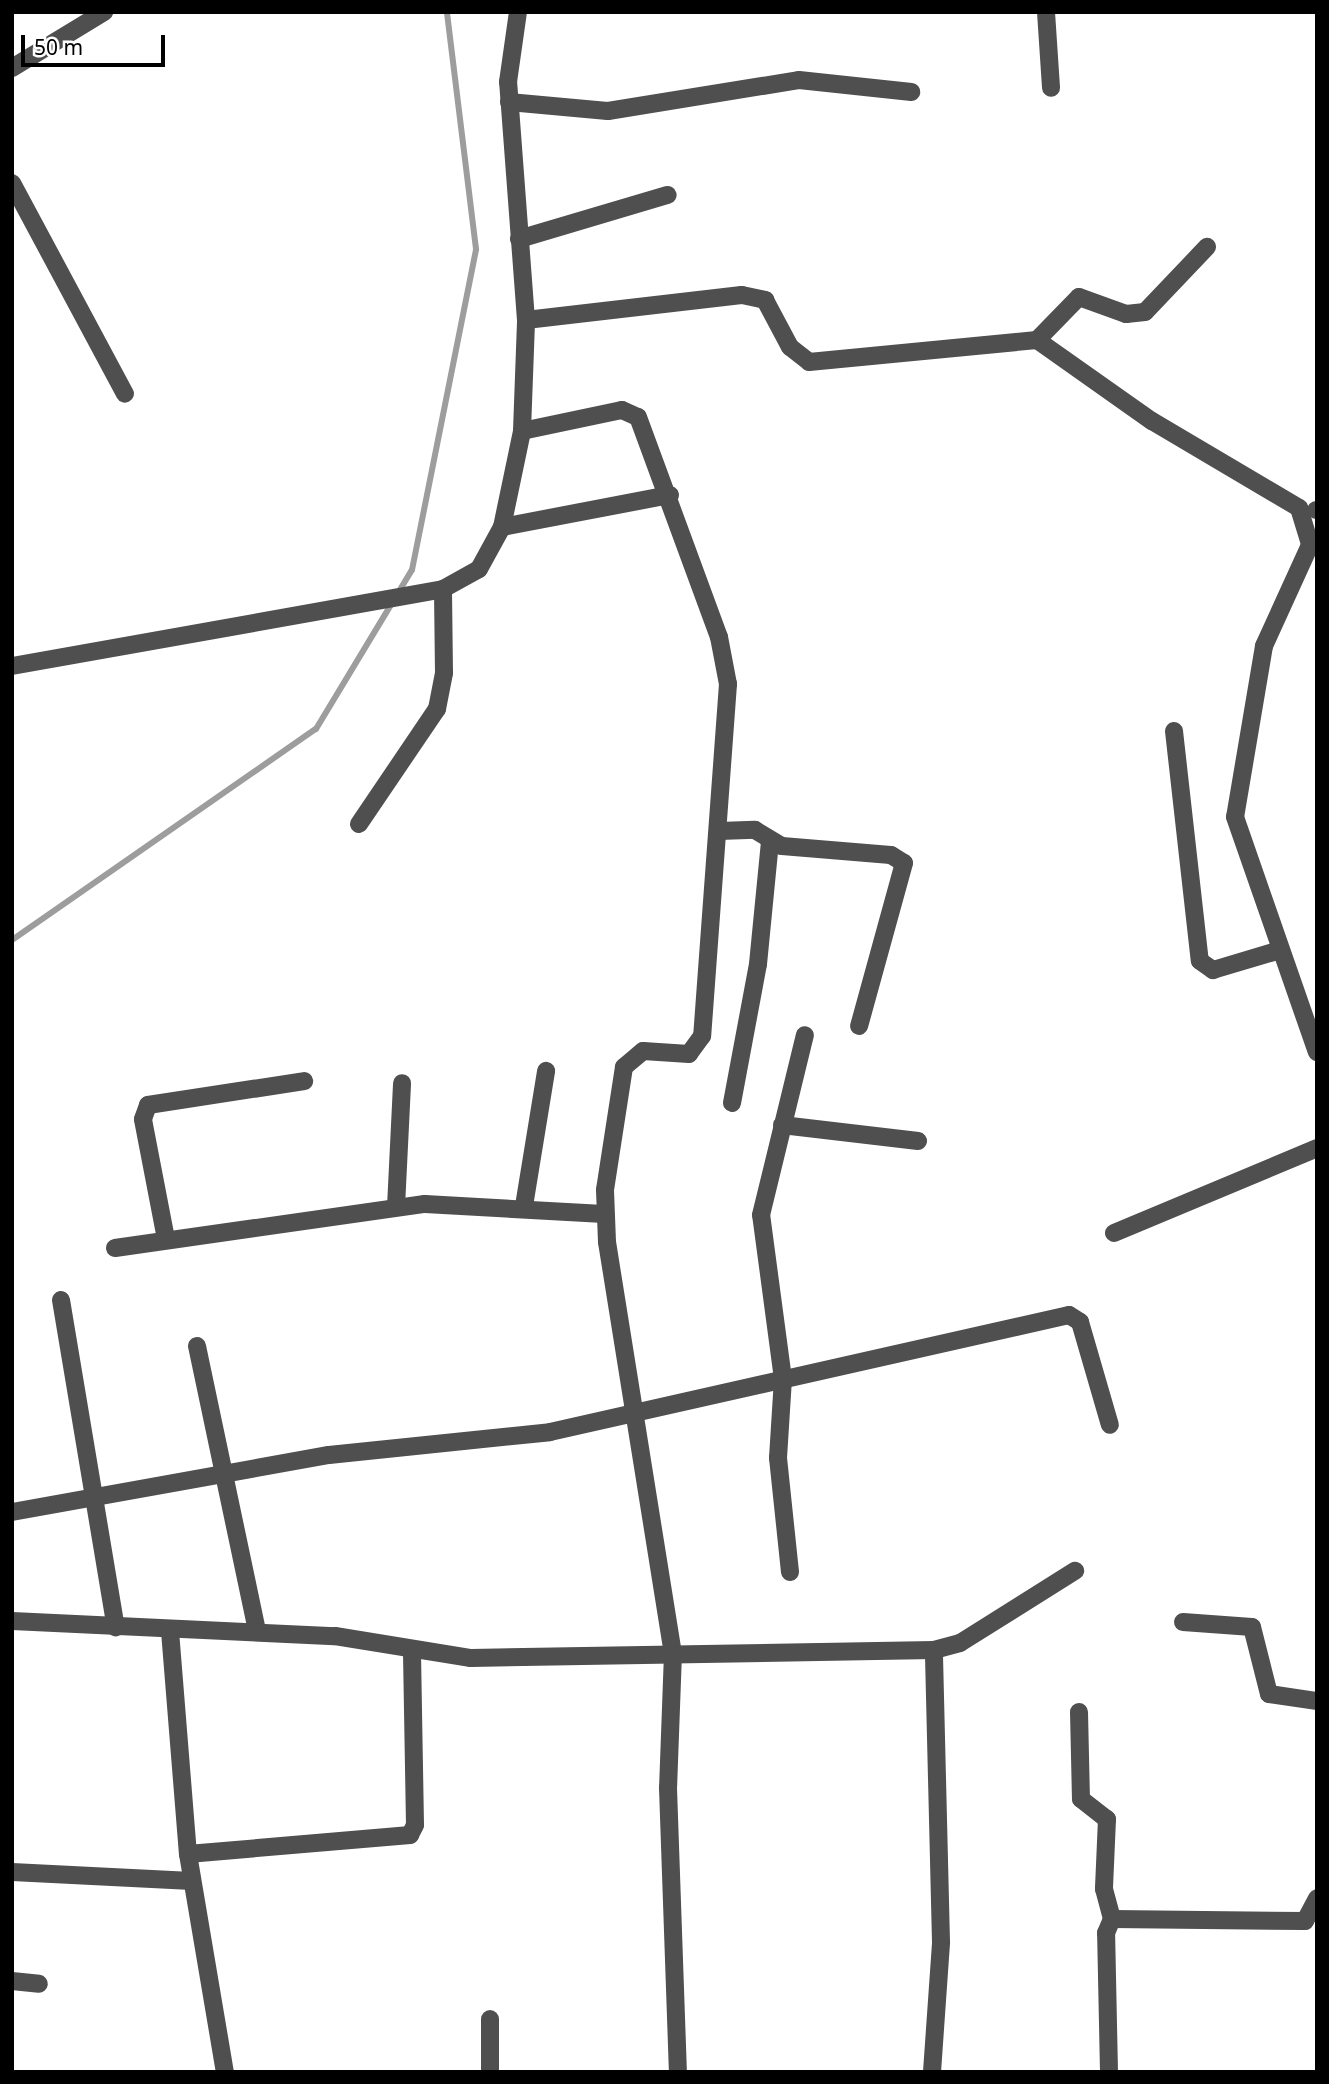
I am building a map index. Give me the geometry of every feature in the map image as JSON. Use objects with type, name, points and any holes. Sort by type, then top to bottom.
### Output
[{"type":"street","points":[[12,68],[104,12]]},
{"type":"street","points":[[12,666],[443,589],[479,569],[502,527],[522,431],[526,320],[509,102],[518,12]]},
{"type":"street","points":[[1046,12],[1051,88]]},
{"type":"street","points":[[509,102],[608,111],[799,80],[911,92]]},
{"type":"street","points":[[12,183],[124,394]]},
{"type":"street","points":[[519,239],[668,195]]},
{"type":"street","points":[[526,320],[742,295],[765,300],[790,347],[809,362],[1037,340],[1079,298],[1126,314],[1145,312],[1207,247]]},
{"type":"street","points":[[1037,340],[1152,421],[1286,499],[1310,531]]},
{"type":"street","points":[[522,431],[629,411],[647,428],[726,659],[729,709],[702,1037],[689,1054],[643,1051],[624,1067],[604,1214],[673,1653],[668,1788],[678,2072]]},
{"type":"street","points":[[502,527],[670,495]]},
{"type":"street","points":[[1317,510],[1310,531],[1310,545],[1264,646],[1235,817],[1317,1052]]},
{"type":"street","points":[[359,824],[437,709],[444,673],[443,589]]},
{"type":"street","points":[[1174,731],[1200,961],[1213,970],[1280,950]]},
{"type":"street","points":[[719,831],[755,830],[770,841],[891,855],[904,863],[859,1026]]},
{"type":"street","points":[[732,1102],[758,964],[770,841]]},
{"type":"street","points":[[790,1572],[778,1458],[783,1380],[761,1224],[805,1035]]},
{"type":"street","points":[[524,1206],[546,1071]]},
{"type":"street","points":[[166,1239],[143,1119],[148,1105],[304,1081]]},
{"type":"street","points":[[396,1207],[402,1083]]},
{"type":"street","points":[[782,1125],[918,1141]]},
{"type":"street","points":[[1115,1233],[1317,1148]]},
{"type":"street","points":[[115,1248],[396,1207],[524,1206],[604,1214]]},
{"type":"street","points":[[61,1300],[97,1501],[116,1627]]},
{"type":"street","points":[[12,1512],[97,1501],[330,1455],[524,1437],[1069,1315],[1080,1322],[1110,1424]]},
{"type":"street","points":[[197,1346],[257,1631]]},
{"type":"street","points":[[12,1620],[170,1631],[257,1631],[412,1651],[513,1658],[934,1650],[960,1643],[1075,1571]]},
{"type":"street","points":[[1183,1622],[1252,1627],[1269,1695],[1317,1700]]},
{"type":"street","points":[[170,1631],[188,1854],[225,2072]]},
{"type":"street","points":[[932,2072],[941,1942],[934,1650]]},
{"type":"street","points":[[188,1854],[410,1835],[415,1825],[412,1651]]},
{"type":"street","points":[[1079,1712],[1081,1799],[1107,1819],[1104,1889],[1112,1919],[1106,1933],[1109,2072]]},
{"type":"street","points":[[12,1872],[192,1881]]},
{"type":"street","points":[[1112,1919],[1304,1921],[1317,1898]]},
{"type":"street","points":[[12,1981],[39,1984]]},
{"type":"street","points":[[490,2019],[491,2072]]},
{"type":"waterway","points":[[398,593],[412,570],[476,249],[447,12]]},
{"type":"waterway","points":[[12,940],[316,729],[392,603]]}]
